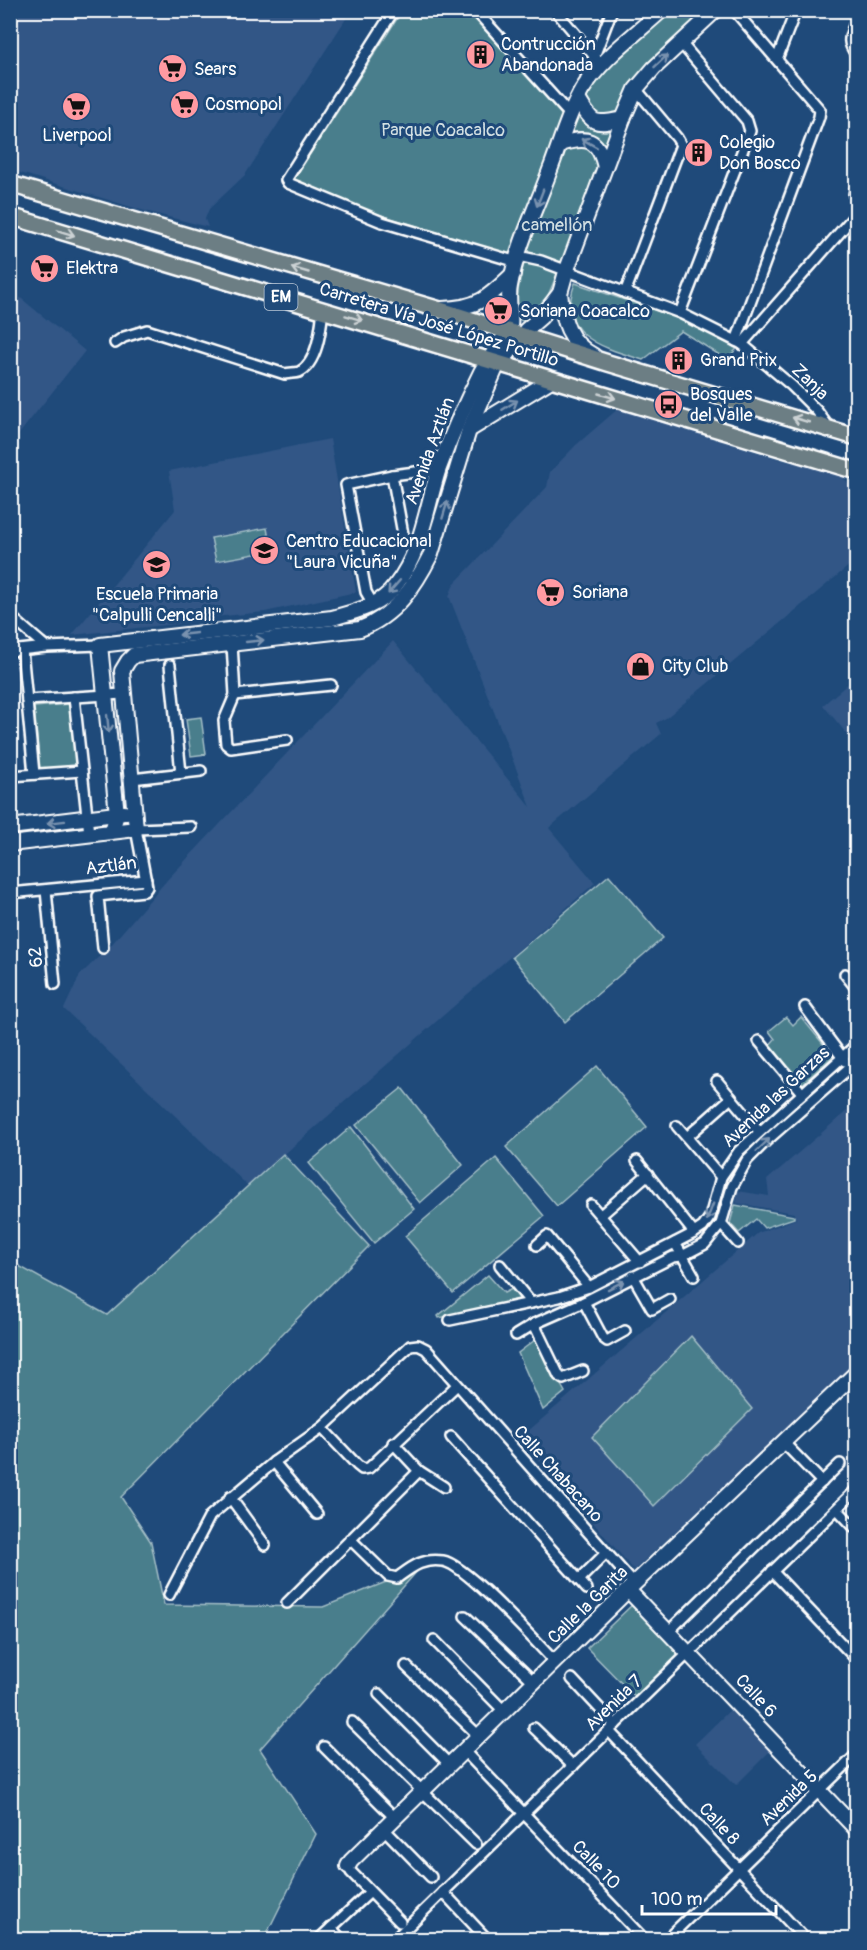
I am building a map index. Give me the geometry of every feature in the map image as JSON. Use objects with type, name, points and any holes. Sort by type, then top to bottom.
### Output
[{"type":"main road","name":"Carretera Vía José López Portillo","points":[[10,184],[514,331],[608,363],[856,437]]},
{"type":"main road","name":"Carretera Vía José López Portillo","points":[[10,216],[856,471]]},
{"type":"street","name":"Zanja","points":[[394,10],[286,180],[288,183],[382,222],[516,264],[541,261],[680,313],[739,342],[792,386],[817,411],[830,429]]},
{"type":"street","points":[[475,10],[571,116]]},
{"type":"street","points":[[555,10],[598,60]]},
{"type":"street","points":[[514,331],[508,307],[510,286],[516,264],[571,116],[598,60],[612,10]]},
{"type":"street","points":[[598,60],[663,10]]},
{"type":"street","points":[[608,363],[582,350],[563,316],[560,293],[566,272],[636,89],[716,10]]},
{"type":"street","points":[[734,10],[820,110],[739,342]]},
{"type":"street","points":[[777,59],[796,10]]},
{"type":"street","points":[[856,20],[849,44],[856,54]]},
{"type":"street","points":[[680,313],[750,130],[747,121],[681,43]]},
{"type":"street","points":[[625,293],[681,145],[636,89]]},
{"type":"street","points":[[580,95],[588,117],[595,122],[603,123],[623,119]]},
{"type":"street","points":[[560,144],[579,138],[596,145],[602,153],[605,167]]},
{"type":"street","points":[[856,186],[854,195],[856,200]]},
{"type":"street","points":[[739,342],[856,214]]},
{"type":"street","points":[[437,309],[463,308],[478,303],[488,297],[516,264]]},
{"type":"street","name":"Avenida Aztlán","points":[[100,645],[332,618],[360,611],[394,589],[410,566],[439,469],[494,362],[514,331],[526,330],[541,317],[560,293]]},
{"type":"street","points":[[115,343],[124,337],[147,330],[285,374],[299,372],[309,363],[319,339],[323,309]]},
{"type":"street","points":[[462,428],[551,380]]},
{"type":"street","name":"Avenida Aztlán","points":[[136,829],[123,694],[122,671],[128,661],[135,655],[360,629],[388,614],[405,597],[431,554],[462,428]]},
{"type":"street","points":[[373,604],[366,592],[346,485],[392,475],[439,469]]},
{"type":"street","points":[[392,475],[403,534]]},
{"type":"street","points":[[10,616],[46,647]]},
{"type":"street","points":[[151,638],[152,653]]},
{"type":"street","points":[[232,644],[235,695],[224,721],[226,744],[228,747],[287,740]]},
{"type":"street","points":[[10,651],[100,645],[117,814],[112,831]]},
{"type":"street","points":[[22,650],[34,774]]},
{"type":"street","points":[[170,665],[181,774]]},
{"type":"street","points":[[235,695],[331,685]]},
{"type":"street","points":[[27,700],[123,694]]},
{"type":"street","points":[[74,697],[89,834]]},
{"type":"street","points":[[10,776],[82,771]]},
{"type":"street","points":[[132,779],[201,771]]},
{"type":"street","points":[[10,827],[135,812]]},
{"type":"street","name":"Aztlán","points":[[10,893],[146,880],[136,829],[191,827]]},
{"type":"street","points":[[10,844],[136,829]]},
{"type":"street","points":[[103,948],[98,896],[144,891],[147,887],[146,880]]},
{"type":"street","name":"62","points":[[45,890],[55,984]]},
{"type":"street","points":[[845,974],[856,987]]},
{"type":"street","points":[[805,1007],[842,1058],[853,1065]]},
{"type":"street","points":[[759,1041],[802,1093]]},
{"type":"street","name":"Avenida las Garzas","points":[[559,1297],[589,1287],[640,1263],[703,1227],[710,1217],[721,1177],[739,1151],[856,1046]]},
{"type":"street","name":"Avenida las Garzas","points":[[563,1310],[705,1244],[722,1224],[732,1186],[747,1160],[853,1065]]},
{"type":"street","points":[[717,1081],[759,1131]]},
{"type":"street","points":[[687,1137],[731,1098]]},
{"type":"street","points":[[677,1126],[721,1177]]},
{"type":"street","points":[[637,1161],[694,1233]]},
{"type":"street","points":[[601,1215],[648,1174]]},
{"type":"street","points":[[591,1205],[640,1263]]},
{"type":"street","points":[[722,1224],[738,1243]]},
{"type":"street","points":[[537,1245],[547,1236],[589,1287]]},
{"type":"street","points":[[675,1243],[694,1276]]},
{"type":"street","points":[[500,1265],[531,1303]]},
{"type":"street","points":[[633,1276],[652,1309],[670,1299]]},
{"type":"street","points":[[450,1320],[559,1297],[563,1310],[516,1335]]},
{"type":"street","points":[[584,1302],[603,1338],[607,1341],[625,1331]]},
{"type":"street","points":[[534,1324],[559,1376],[563,1379],[583,1371]]},
{"type":"street","name":"Calle Chabacano","points":[[322,1428],[410,1346],[418,1345],[426,1349],[606,1553],[631,1587]]},
{"type":"street","name":"Calle la Garita","points":[[348,1866],[631,1587],[856,1372]]},
{"type":"street","points":[[169,1595],[210,1516],[274,1462],[322,1428],[362,1469],[369,1468],[457,1385]]},
{"type":"street","points":[[451,1437],[587,1589]]},
{"type":"street","points":[[783,1442],[822,1482]]},
{"type":"street","points":[[393,1443],[419,1471],[444,1487]]},
{"type":"street","points":[[274,1462],[317,1514]]},
{"type":"street","points":[[669,1631],[840,1464]]},
{"type":"street","points":[[287,1603],[419,1471]]},
{"type":"street","name":"Avenida 7","points":[[394,1940],[856,1490]]},
{"type":"street","points":[[230,1497],[265,1545]]},
{"type":"street","points":[[837,1509],[856,1529]]},
{"type":"street","points":[[350,1539],[388,1576],[397,1578],[420,1562],[444,1561],[470,1576],[555,1662]]},
{"type":"street","points":[[579,1580],[606,1553]]},
{"type":"street","points":[[772,1571],[856,1659]]},
{"type":"street","name":"Calle 6","points":[[631,1587],[669,1631],[856,1829]]},
{"type":"street","points":[[465,1616],[534,1682]]},
{"type":"street","points":[[434,1640],[504,1712]]},
{"type":"street","points":[[406,1666],[479,1736]]},
{"type":"street","name":"Calle 8","points":[[572,1679],[612,1728],[803,1938]]},
{"type":"street","points":[[378,1694],[450,1765]]},
{"type":"street","points":[[352,1722],[476,1844]]},
{"type":"street","points":[[534,1728],[573,1766]]},
{"type":"street","points":[[324,1747],[395,1818]]},
{"type":"street","name":"Calle 10","points":[[464,1751],[645,1940]]},
{"type":"street","name":"Avenida 5","points":[[666,1940],[856,1755]]},
{"type":"street","points":[[384,1829],[431,1877]]},
{"type":"street","points":[[348,1866],[351,1872],[400,1922]]},
{"type":"street","points":[[318,1940],[370,1892]]},
{"type":"street","points":[[443,1892],[488,1940]]},
{"type":"street","points":[[331,1928],[342,1940]]},
{"type":"shaded area","points":[[10,11],[351,11],[245,175],[209,209],[205,219],[208,227],[141,210],[11,170]]},
{"type":"shaded area","points":[[11,290],[85,351],[11,444]]},
{"type":"shaded area","points":[[619,408],[678,424],[685,430],[792,463],[806,460],[839,473],[856,492],[856,560],[666,718],[656,723],[661,734],[549,828],[595,883],[248,1186],[64,1009],[80,975],[111,945],[167,880],[393,641],[531,807],[449,596],[454,584],[547,487],[550,472],[576,445]]},
{"type":"shaded area","name":"Centro Educacional \"Laura Vicuña\"","points":[[330,439],[356,592],[265,612],[72,635],[175,510],[169,471]]},
{"type":"shaded area","points":[[856,677],[856,745],[823,705]]},
{"type":"shaded area","points":[[856,1103],[856,1363],[634,1570],[520,1438],[758,1233],[796,1219],[794,1213],[736,1203],[738,1191],[769,1196],[767,1180]]},
{"type":"shaded area","points":[[731,1709],[771,1750],[736,1785],[695,1744]]},
{"type":"green space","name":"Parque Coacalco","points":[[402,11],[468,11],[564,116],[511,255],[371,212],[294,179]]},
{"type":"green space","points":[[667,11],[710,11],[635,78],[621,112],[606,120],[589,112],[584,95],[605,67]]},
{"type":"green space","points":[[578,116],[592,128],[610,131],[605,146],[590,134],[572,132]]},
{"type":"green space","name":"camellón","points":[[570,145],[587,145],[597,158],[597,165],[563,266],[526,252],[564,150]]},
{"type":"green space","points":[[525,260],[558,271],[541,307],[536,313],[522,321],[516,317],[516,309],[518,288]]},
{"type":"green space","points":[[575,283],[678,318],[737,349],[726,359],[681,331],[643,360],[613,350],[587,337],[577,327],[572,316],[571,301]]},
{"type":"green space","points":[[267,528],[271,551],[216,561],[211,538]]},
{"type":"green space","points":[[70,704],[76,766],[40,769],[34,707]]},
{"type":"green space","points":[[201,717],[206,754],[191,756],[186,719]]},
{"type":"green space","points":[[609,875],[663,938],[565,1022],[512,957]]},
{"type":"green space","points":[[786,1017],[793,1025],[801,1017],[833,1056],[801,1085],[768,1047],[775,1039],[769,1031]]},
{"type":"green space","points":[[597,1066],[647,1127],[557,1206],[506,1147]]},
{"type":"green space","points":[[402,1088],[463,1165],[420,1203],[356,1125]]},
{"type":"green space","points":[[351,1127],[414,1209],[374,1243],[309,1163]]},
{"type":"green space","points":[[283,1154],[369,1246],[121,1497],[151,1542],[164,1605],[323,1607],[419,1569],[260,1749],[316,1834],[264,1939],[11,1939],[10,1261],[107,1315]]},
{"type":"green space","points":[[496,1158],[544,1216],[453,1293],[405,1236]]},
{"type":"green space","points":[[735,1205],[794,1216],[794,1218],[764,1228],[756,1219],[739,1233],[730,1223]]},
{"type":"green space","points":[[488,1275],[504,1293],[512,1289],[522,1299],[439,1318],[438,1316]]},
{"type":"green space","points":[[691,1336],[752,1409],[654,1506],[592,1437]]},
{"type":"green space","points":[[535,1340],[565,1392],[543,1410],[518,1353]]},
{"type":"green space","points":[[633,1604],[682,1654],[636,1698],[587,1648]]},
{"type":"place","name":"Contrucción Abandonada","points":[[480,54]]},
{"type":"place","name":"Sears","points":[[173,69]]},
{"type":"place","name":"Cosmopol","points":[[184,104]]},
{"type":"place","name":"Liverpool","points":[[77,106]]},
{"type":"place","name":"Colegio Don Bosco","points":[[698,152]]},
{"type":"place","name":"Elektra","points":[[45,268]]},
{"type":"place","name":"Soriana Coacalco","points":[[499,311]]},
{"type":"place","name":"Grand Prix","points":[[679,360]]},
{"type":"place","name":"Bosques del Valle","points":[[669,404]]},
{"type":"place","name":"Centro Educacional \"Laura Vicuña\"","points":[[265,551]]},
{"type":"place","name":"Escuela Primaria \"Calpulli Cencalli\"","points":[[157,565]]},
{"type":"place","name":"Soriana","points":[[551,592]]},
{"type":"place","name":"City Club","points":[[641,666]]}]
